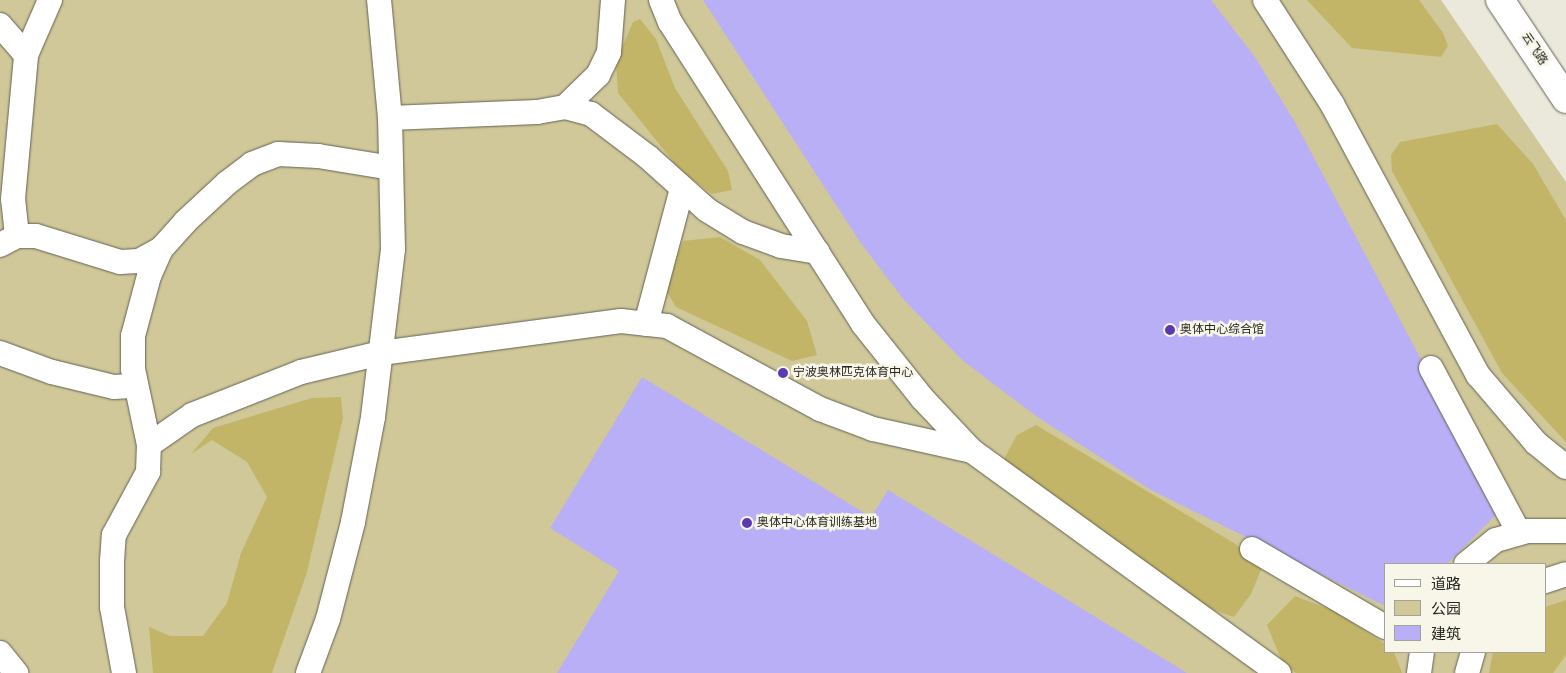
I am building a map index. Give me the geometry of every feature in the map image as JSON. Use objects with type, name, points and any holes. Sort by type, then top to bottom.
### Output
[{"type":"main road","name":"云飞路","points":[[1500,0],[1566,99]]},
{"type":"street","points":[[50,0],[26,55],[8,240],[53,240],[120,262],[138,261],[161,250]]},
{"type":"street","points":[[308,673],[328,619],[353,522],[374,417],[393,249],[390,118],[379,0]]},
{"type":"street","points":[[564,107],[598,75],[609,52],[613,0]]},
{"type":"street","points":[[661,0],[670,22],[863,324],[922,398],[972,452],[1279,673]]},
{"type":"street","points":[[1265,0],[1332,104],[1478,375],[1536,443],[1566,467]]},
{"type":"street","points":[[0,25],[26,55]]},
{"type":"street","points":[[390,118],[537,112],[564,107],[591,114],[707,210],[743,232],[781,246],[818,252]]},
{"type":"street","points":[[124,673],[112,607],[114,535],[148,472],[149,445],[136,386],[133,336],[149,276],[161,250],[184,222],[227,183],[252,164],[278,154],[318,156],[391,168]]},
{"type":"street","points":[[646,324],[682,189]]},
{"type":"street","points":[[149,445],[192,415],[301,372],[381,352],[621,321],[667,326],[820,409],[873,429],[972,452]]},
{"type":"street","points":[[0,353],[52,372],[114,387],[136,386]]},
{"type":"street","points":[[1431,368],[1519,533]]},
{"type":"street","points":[[1467,563],[1496,540],[1519,533],[1566,531]]},
{"type":"street","points":[[1252,549],[1384,626]]},
{"type":"street","points":[[1546,581],[1566,574]]},
{"type":"street","points":[[0,653],[16,673]]},
{"type":"street","points":[[1419,673],[1422,653]]},
{"type":"street","points":[[1467,673],[1472,653]]},
{"type":"green space","name":"宁波奥林匹克体育中心","points":[[0,0],[1441,0],[1566,182],[1566,673],[0,673]]},
{"type":"shaded area","points":[[1307,0],[1419,0],[1443,33],[1448,46],[1441,57],[1352,48]]},
{"type":"shaded area","points":[[640,19],[656,39],[675,88],[728,171],[732,190],[712,194],[680,170],[618,93],[616,61],[633,22]]},
{"type":"shaded area","points":[[1497,124],[1533,164],[1566,220],[1566,442],[1502,373],[1392,171],[1391,155],[1400,142]]},
{"type":"shaded area","points":[[720,237],[760,260],[807,321],[817,355],[792,361],[676,307],[664,287],[683,241]]},
{"type":"shaded area","points":[[341,397],[343,418],[307,572],[272,673],[153,673],[149,627],[170,636],[203,636],[227,603],[241,553],[267,497],[247,462],[212,440],[191,454],[213,428],[312,398]]},
{"type":"shaded area","points":[[1036,425],[1234,543],[1263,565],[1251,594],[1234,617],[1207,608],[1039,491],[1004,459],[1017,435]]},
{"type":"shaded area","points":[[1295,596],[1334,611],[1384,643],[1384,653],[1394,653],[1402,673],[1296,673],[1283,664],[1267,625]]},
{"type":"shaded area","points":[[1566,600],[1566,655],[1553,673],[1489,673],[1493,653],[1546,653],[1546,607]]},
{"type":"building","name":"奥体中心综合馆","points":[[703,0],[1211,0],[1255,57],[1295,122],[1501,510],[1448,563],[1384,563],[1384,606],[1151,490],[1036,416],[962,360],[904,300],[860,242]]},
{"type":"building","name":"奥体中心体育训练基地","points":[[642,377],[871,517],[888,490],[1187,673],[557,673],[619,571],[550,528]]},
{"type":"place","name":"奥体中心综合馆","points":[[1170,330]]},
{"type":"place","name":"宁波奥林匹克体育中心","points":[[783,373]]},
{"type":"place","name":"奥体中心体育训练基地","points":[[747,523]]}]
